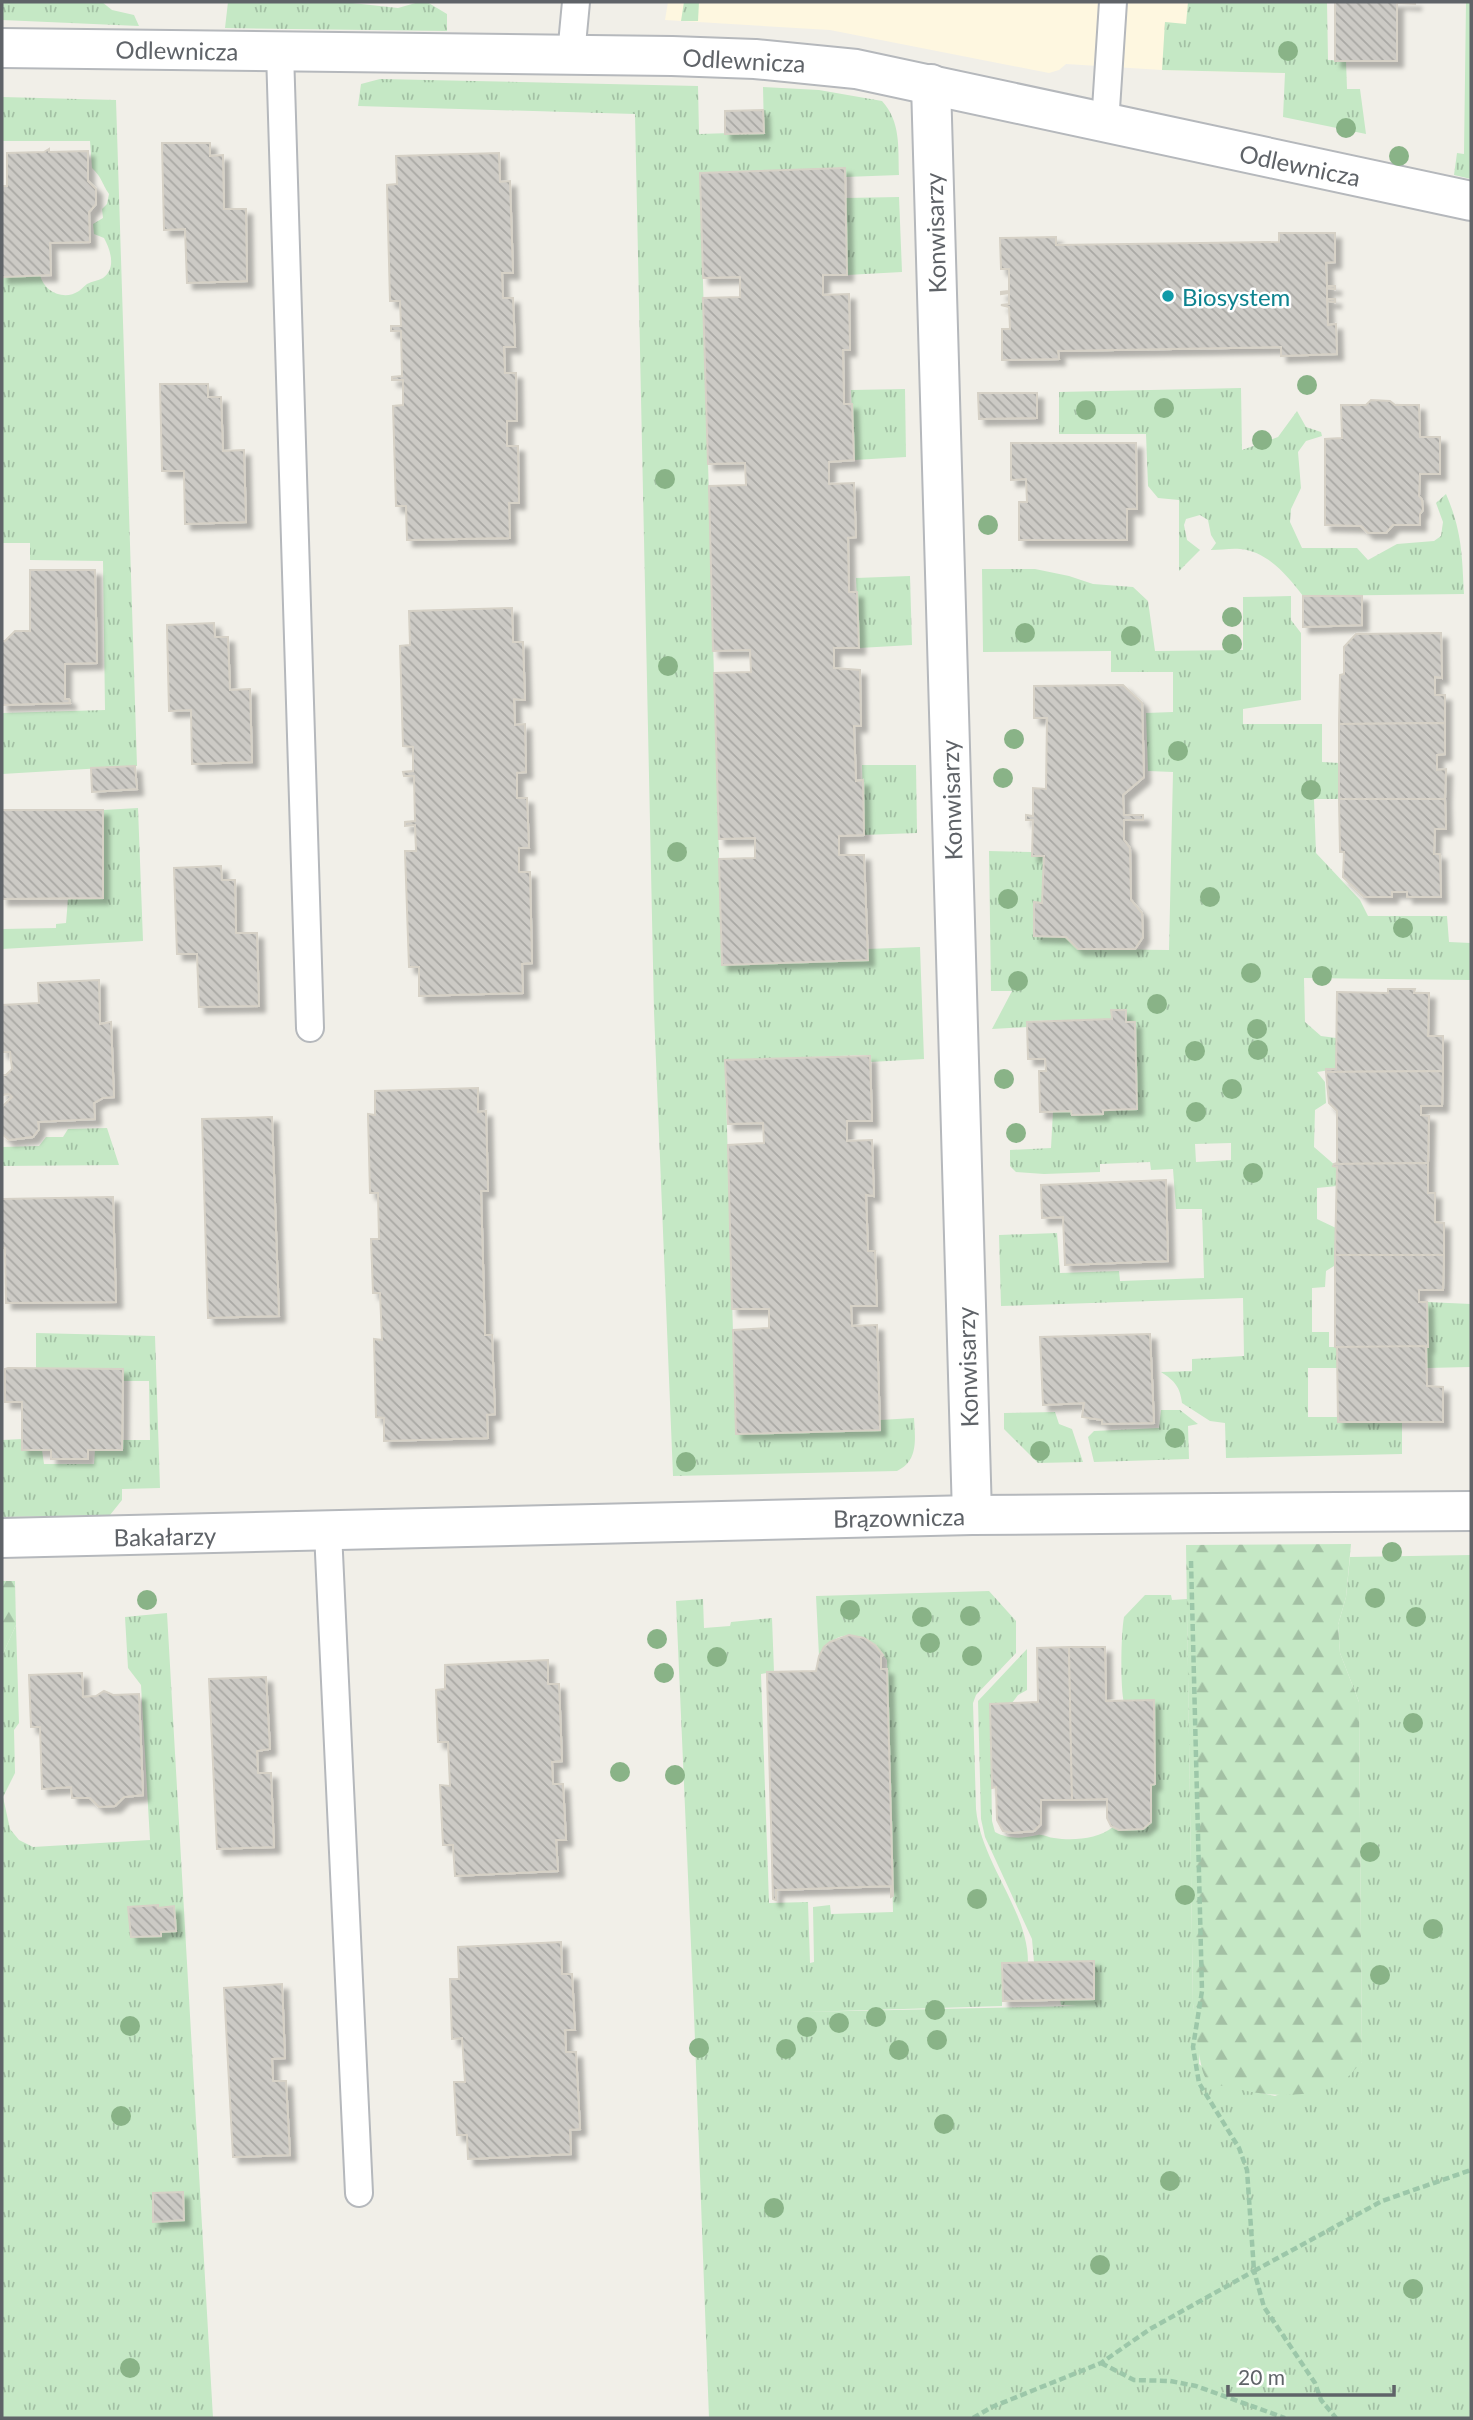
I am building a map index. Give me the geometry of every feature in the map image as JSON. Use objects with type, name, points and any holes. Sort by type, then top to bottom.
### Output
[{"type":"street","name":"Odlewnicza","points":[[2,48],[571,55],[780,61],[856,69],[931,84],[1105,124],[1471,201]]},
{"type":"street","name":"Konwisarzy","points":[[931,84],[972,1515]]},
{"type":"street","name":"Brązownicza","points":[[328,1532],[972,1515],[1471,1511]]},
{"type":"street","name":"Bakałarzy","points":[[2,1538],[328,1532]]},
{"type":"lane","points":[[571,55],[576,2]]},
{"type":"lane","points":[[1105,124],[1114,2]]},
{"type":"lane","points":[[280,52],[310,1028]]},
{"type":"lane","points":[[328,1532],[359,2193]]},
{"type":"path","points":[[1189,1514],[1202,1991],[1194,2047],[1199,2083],[1239,2148],[1247,2170],[1254,2271],[1264,2307],[1315,2384],[1321,2400],[1336,2418]]},
{"type":"path","points":[[973,2418],[992,2407],[1101,2363],[1150,2329],[1382,2201],[1471,2170]]},
{"type":"path","points":[[1101,2363],[1134,2380],[1170,2381],[1196,2386],[1285,2418]]},
{"type":"shaded area","points":[[668,2],[1287,2],[1285,73],[1066,64],[1049,73],[830,30],[665,20]]},
{"type":"green space","points":[[2,2],[102,2],[112,10],[134,15],[139,26],[2,20]]},
{"type":"green space","points":[[228,2],[343,2],[398,8],[427,2],[447,14],[447,31],[225,28]]},
{"type":"green space","points":[[684,2],[699,2],[698,21],[681,21]]},
{"type":"green space","points":[[1188,2],[1327,2],[1328,60],[1346,61],[1347,89],[1360,89],[1366,134],[1283,117],[1285,73],[1162,70],[1165,22],[1186,24]]},
{"type":"green space","points":[[1466,2],[1471,2],[1471,179],[1454,175],[1457,153],[1464,154]]},
{"type":"green space","points":[[380,79],[698,86],[699,134],[764,132],[763,87],[819,90],[882,101],[893,117],[897,135],[899,175],[845,177],[700,174],[722,964],[867,960],[867,949],[920,947],[924,1059],[870,1062],[870,1056],[867,1055],[725,1060],[736,1434],[880,1430],[880,1420],[914,1418],[915,1441],[912,1455],[904,1467],[897,1471],[673,1476],[654,1012],[635,114],[358,106],[361,84]]},
{"type":"green space","points":[[2,97],[116,100],[137,766],[2,774],[2,713],[105,710],[103,561],[30,560],[30,543],[2,543],[2,280],[4,277],[40,275],[50,290],[67,295],[103,278],[111,264],[104,238],[94,234],[93,224],[103,218],[102,209],[107,204],[109,194],[92,168],[90,141],[2,141]]},
{"type":"green space","points":[[899,197],[902,272],[847,275],[845,198]]},
{"type":"green space","points":[[1241,388],[1242,450],[1278,437],[1297,411],[1306,427],[1321,432],[1322,436],[1306,441],[1298,452],[1301,488],[1291,509],[1290,522],[1302,548],[1357,548],[1368,560],[1397,544],[1434,541],[1441,536],[1443,522],[1436,503],[1446,494],[1458,532],[1464,594],[1303,596],[1284,573],[1259,554],[1240,549],[1211,550],[1216,543],[1208,520],[1200,515],[1186,519],[1184,525],[1187,540],[1200,550],[1179,571],[1179,500],[1158,498],[1148,486],[1146,434],[1059,434],[1059,392]]},
{"type":"green space","points":[[905,389],[906,457],[854,460],[851,390]]},
{"type":"green space","points":[[982,569],[1035,569],[1093,584],[1133,587],[1148,601],[1155,651],[1243,650],[1243,597],[1291,596],[1291,620],[1301,633],[1301,700],[1243,709],[1243,724],[1322,724],[1322,762],[1339,763],[1339,799],[1314,799],[1316,853],[1360,900],[1368,916],[1447,916],[1449,942],[1471,943],[1471,980],[1304,978],[1305,1022],[1321,1036],[1336,1038],[1336,1069],[1317,1072],[1325,1082],[1326,1103],[1315,1110],[1314,1147],[1337,1167],[1337,1186],[1317,1188],[1317,1219],[1336,1228],[1334,1266],[1326,1271],[1325,1287],[1312,1288],[1312,1332],[1329,1332],[1329,1347],[1337,1347],[1337,1368],[1308,1368],[1308,1417],[1337,1417],[1338,1422],[1402,1422],[1402,1454],[1226,1458],[1225,1423],[1210,1421],[1182,1403],[1176,1385],[1161,1372],[1192,1371],[1192,1359],[1244,1356],[1243,1298],[1001,1306],[999,1235],[1057,1233],[1060,1273],[1119,1271],[1120,1281],[1204,1278],[1202,1209],[1176,1209],[1173,1169],[1151,1170],[1150,1162],[1100,1164],[1100,1172],[1044,1174],[1016,1172],[1010,1166],[1010,1150],[1051,1148],[1053,1111],[1071,1111],[1072,1115],[1137,1108],[1135,1023],[1126,1022],[1125,1010],[1112,1010],[1112,1019],[1027,1021],[1027,1027],[992,1029],[1012,991],[991,991],[989,851],[1032,852],[1032,856],[1044,856],[1042,903],[1034,903],[1034,936],[1066,937],[1078,949],[1169,950],[1173,772],[1148,771],[1146,713],[1173,712],[1173,672],[1111,672],[1111,651],[983,652]],"holes":[[[1231,1143],[1231,1160],[1196,1162],[1195,1144]]]},
{"type":"green space","points":[[910,576],[912,645],[859,648],[856,578]]},
{"type":"green space","points":[[862,765],[916,765],[917,833],[864,835]]},
{"type":"green space","points":[[138,808],[143,941],[2,949],[2,929],[56,928],[56,924],[66,923],[68,899],[103,898],[103,810]]},
{"type":"green space","points":[[107,1128],[119,1165],[2,1166],[2,1147],[39,1146],[46,1137],[63,1137],[68,1129]]},
{"type":"green space","points":[[1427,1302],[1471,1304],[1471,1367],[1427,1368]]},
{"type":"green space","points":[[36,1333],[155,1336],[160,1488],[122,1489],[122,1500],[110,1515],[2,1517],[2,1440],[22,1439],[42,1450],[44,1464],[94,1464],[95,1450],[122,1450],[123,1440],[150,1440],[149,1381],[123,1381],[122,1369],[36,1369]]},
{"type":"green space","points":[[1161,1410],[1180,1410],[1198,1424],[1188,1426],[1189,1459],[1094,1462],[1088,1437],[1094,1431],[1159,1428]]},
{"type":"green space","points":[[1055,1412],[1059,1424],[1072,1429],[1083,1462],[1038,1463],[1004,1429],[1004,1413]]},
{"type":"green space","points":[[1351,1544],[1346,1597],[1338,1625],[1340,1653],[1359,1702],[1362,2062],[1343,2081],[1318,2091],[1291,2095],[1250,2092],[1221,2085],[1206,2078],[1201,2065],[1196,2031],[1193,2004],[1186,1545]]},
{"type":"green space","points":[[1471,1555],[1471,2418],[709,2418],[676,1601],[703,1599],[704,1628],[772,1618],[774,1672],[761,1674],[769,1903],[808,1902],[810,1963],[814,1962],[813,1907],[830,1905],[831,1914],[893,1912],[887,1660],[876,1647],[854,1636],[838,1638],[819,1656],[816,1596],[989,1591],[1016,1621],[1016,1653],[976,1695],[973,1703],[976,1809],[986,1848],[1021,1924],[1028,1962],[1003,1963],[1002,2006],[804,2012],[1077,2006],[1061,2005],[1060,1999],[1094,1998],[1094,1961],[1034,1962],[1032,1939],[985,1837],[981,1819],[978,1701],[1027,1649],[1027,1690],[1018,1695],[1012,1703],[990,1704],[992,1821],[995,1832],[1011,1837],[1040,1835],[1077,1839],[1093,1837],[1113,1827],[1119,1830],[1146,1827],[1151,1816],[1150,1785],[1123,1695],[1121,1660],[1124,1617],[1145,1595],[1171,1595],[1172,1600],[1187,1599],[1193,2004],[1200,2044],[1199,2064],[1223,2085],[1275,2096],[1362,2062],[1359,1702],[1340,1653],[1338,1625],[1346,1597],[1350,1557]]},
{"type":"green space","points":[[2,1581],[15,1581],[16,1625],[2,1656]]},
{"type":"green space","points":[[167,1613],[213,2418],[2,2418],[2,1656],[16,1625],[19,1723],[14,1730],[15,1773],[3,1797],[10,1829],[19,1840],[33,1847],[150,1840],[141,1685],[128,1668],[125,1617]],"holes":[[[158,1905],[158,1908],[174,1906],[176,1931],[161,1932],[160,1936],[131,1937],[129,1908]],[[182,2192],[184,2220],[154,2222],[153,2193]]]},
{"type":"building","points":[[1335,2],[1415,2],[1397,3],[1397,61],[1335,61]]},
{"type":"building","points":[[763,110],[764,133],[725,134],[725,111]]},
{"type":"building","points":[[162,143],[210,143],[210,156],[223,155],[224,209],[246,209],[247,281],[187,283],[185,229],[164,230]]},
{"type":"building","points":[[49,149],[49,152],[88,151],[88,181],[96,189],[96,204],[89,212],[90,242],[50,243],[51,275],[2,277],[2,186],[7,186],[7,153],[44,152]]},
{"type":"building","points":[[499,153],[500,182],[510,181],[513,273],[502,273],[503,298],[513,298],[515,347],[504,347],[505,373],[516,373],[517,421],[507,421],[507,446],[518,446],[519,503],[509,503],[510,538],[407,540],[406,506],[396,506],[393,406],[403,405],[403,380],[392,380],[392,377],[402,376],[401,331],[391,331],[391,326],[401,326],[400,301],[390,301],[387,185],[397,184],[396,156]]},
{"type":"building","points":[[845,168],[847,275],[823,275],[823,295],[849,294],[850,350],[843,350],[844,404],[852,404],[854,460],[829,462],[829,484],[854,483],[856,537],[848,538],[849,592],[857,592],[859,648],[834,648],[834,668],[860,670],[861,726],[854,726],[856,781],[863,780],[864,835],[839,836],[839,855],[864,855],[868,960],[722,965],[719,859],[755,858],[755,838],[719,839],[714,673],[751,672],[750,650],[713,651],[709,486],[746,485],[745,463],[708,464],[703,298],[740,297],[740,277],[703,278],[700,173]]},
{"type":"building","name":"Biosystem","points":[[1279,233],[1335,233],[1335,262],[1326,263],[1327,286],[1335,286],[1335,289],[1327,288],[1327,299],[1335,299],[1335,302],[1327,301],[1328,325],[1336,324],[1337,354],[1281,356],[1281,347],[1058,351],[1059,359],[1002,360],[1002,329],[1010,329],[1009,307],[1001,305],[1009,304],[1009,293],[1001,292],[1009,291],[1009,269],[1001,269],[1000,238],[1056,237],[1056,245],[1279,242]]},
{"type":"building","points":[[160,384],[208,384],[208,397],[221,397],[223,451],[244,450],[246,522],[185,524],[184,471],[162,471]]},
{"type":"building","points":[[978,393],[1037,393],[1037,418],[979,419]]},
{"type":"building","points":[[1371,400],[1390,401],[1395,405],[1419,405],[1420,437],[1440,437],[1440,474],[1420,474],[1419,496],[1423,510],[1420,514],[1420,525],[1393,525],[1386,533],[1368,533],[1361,526],[1325,525],[1325,439],[1342,438],[1341,405],[1366,405]]},
{"type":"building","points":[[1011,443],[1136,443],[1137,509],[1127,509],[1127,540],[1019,540],[1019,502],[1027,502],[1026,479],[1011,480]]},
{"type":"building","points":[[30,570],[95,570],[97,663],[65,664],[65,699],[69,699],[70,703],[2,705],[2,641],[15,631],[30,631]]},
{"type":"building","points":[[1303,596],[1362,596],[1362,625],[1303,627]]},
{"type":"building","points":[[512,608],[513,642],[523,642],[525,700],[514,699],[515,725],[525,724],[526,772],[517,773],[517,798],[527,798],[529,848],[519,848],[519,872],[530,872],[532,963],[522,964],[523,993],[419,996],[419,967],[409,967],[405,851],[416,851],[415,825],[405,826],[405,822],[415,821],[414,776],[404,776],[403,772],[413,771],[413,747],[403,746],[400,646],[410,645],[409,611]]},
{"type":"building","points":[[214,623],[215,637],[228,637],[230,690],[250,689],[252,762],[192,764],[191,710],[169,711],[167,625]]},
{"type":"building","points":[[1441,633],[1442,678],[1435,677],[1435,695],[1445,695],[1445,723],[1339,724],[1340,675],[1344,674],[1344,647],[1356,634]]},
{"type":"building","points":[[1123,685],[1142,703],[1144,777],[1123,795],[1124,815],[1143,815],[1143,820],[1124,820],[1124,840],[1130,848],[1131,900],[1142,913],[1143,937],[1135,949],[1078,949],[1066,937],[1034,936],[1034,902],[1042,903],[1044,856],[1032,856],[1033,820],[1026,820],[1026,815],[1033,816],[1033,788],[1046,789],[1047,718],[1034,718],[1034,686]]},
{"type":"building","points":[[1445,723],[1445,754],[1437,755],[1437,770],[1446,769],[1445,799],[1339,799],[1339,724]]},
{"type":"building","points":[[135,766],[137,789],[92,792],[91,768]]},
{"type":"building","points":[[1339,799],[1445,799],[1446,829],[1435,829],[1434,854],[1440,854],[1441,897],[1407,897],[1407,892],[1392,892],[1392,897],[1364,897],[1343,877],[1344,852],[1340,852]]},
{"type":"building","points":[[2,810],[103,810],[103,898],[2,899]]},
{"type":"building","points":[[221,866],[222,880],[235,880],[236,933],[257,933],[259,1006],[199,1007],[197,954],[177,954],[174,868]]},
{"type":"building","points":[[99,980],[100,1024],[111,1022],[114,1097],[103,1098],[94,1103],[95,1119],[38,1122],[39,1129],[33,1137],[9,1140],[2,1134],[2,1107],[12,1097],[9,1094],[2,1095],[2,1075],[12,1069],[10,1052],[2,1052],[2,1005],[39,1003],[38,983]]},
{"type":"building","points":[[1388,989],[1415,989],[1414,993],[1429,993],[1428,1036],[1443,1036],[1443,1071],[1326,1072],[1326,1069],[1336,1069],[1337,992],[1388,993]]},
{"type":"building","points":[[1111,1010],[1126,1010],[1126,1022],[1135,1022],[1137,1109],[1103,1110],[1103,1114],[1072,1115],[1071,1111],[1040,1112],[1039,1071],[1046,1071],[1045,1059],[1028,1059],[1027,1022],[1112,1019]]},
{"type":"building","points":[[870,1056],[872,1121],[847,1121],[847,1141],[872,1140],[874,1196],[866,1195],[868,1251],[875,1251],[877,1306],[851,1306],[852,1326],[877,1325],[880,1430],[736,1434],[733,1330],[769,1328],[769,1309],[732,1309],[728,1145],[764,1143],[763,1123],[728,1124],[725,1060]]},
{"type":"building","points":[[1443,1071],[1442,1106],[1421,1106],[1421,1115],[1429,1116],[1428,1163],[1334,1164],[1337,1163],[1337,1111],[1329,1103],[1326,1072]]},
{"type":"building","points":[[478,1088],[478,1112],[486,1111],[488,1191],[481,1191],[485,1335],[492,1335],[495,1414],[487,1415],[488,1438],[384,1441],[384,1418],[376,1417],[374,1339],[382,1340],[380,1293],[373,1293],[371,1239],[379,1239],[378,1193],[370,1193],[368,1114],[375,1115],[375,1091]]},
{"type":"building","points":[[272,1117],[279,1316],[208,1318],[202,1119]]},
{"type":"building","points":[[1428,1163],[1428,1193],[1435,1193],[1435,1222],[1444,1223],[1444,1255],[1335,1255],[1337,1167],[1333,1166],[1334,1164]]},
{"type":"building","points":[[1166,1180],[1168,1261],[1065,1265],[1063,1217],[1042,1218],[1041,1185]]},
{"type":"building","points":[[113,1197],[116,1302],[6,1303],[2,1199]]},
{"type":"building","points":[[1335,1255],[1444,1255],[1443,1290],[1419,1290],[1419,1302],[1427,1302],[1428,1347],[1335,1347]]},
{"type":"building","points":[[1150,1334],[1154,1423],[1102,1424],[1102,1420],[1082,1417],[1084,1403],[1043,1405],[1040,1337]]},
{"type":"building","points":[[1426,1346],[1427,1386],[1443,1387],[1443,1422],[1338,1422],[1337,1347]]},
{"type":"building","points":[[5,1369],[123,1369],[122,1450],[88,1450],[88,1459],[51,1459],[51,1450],[22,1450],[22,1402],[5,1402]]},
{"type":"building","points":[[849,1635],[864,1638],[875,1645],[883,1655],[881,1669],[887,1669],[893,1896],[891,1897],[891,1886],[776,1890],[776,1900],[773,1899],[767,1672],[816,1671],[824,1647]]},
{"type":"building","points":[[1069,1647],[1072,1800],[1041,1800],[1041,1824],[1034,1831],[1003,1831],[997,1820],[996,1787],[992,1788],[990,1704],[1038,1702],[1037,1648]]},
{"type":"building","points":[[1069,1647],[1105,1647],[1106,1701],[1154,1700],[1155,1784],[1151,1785],[1151,1822],[1143,1829],[1119,1830],[1111,1826],[1107,1818],[1107,1799],[1072,1800]]},
{"type":"building","points":[[548,1660],[548,1684],[559,1684],[562,1761],[552,1762],[553,1784],[563,1784],[566,1840],[556,1840],[558,1871],[455,1876],[453,1845],[443,1845],[440,1785],[450,1786],[448,1742],[438,1742],[436,1690],[445,1689],[445,1665]]},
{"type":"building","points":[[82,1673],[83,1697],[96,1696],[104,1691],[113,1695],[139,1694],[143,1795],[124,1797],[115,1806],[99,1807],[90,1798],[72,1798],[71,1787],[42,1789],[40,1727],[31,1727],[29,1675]]},
{"type":"building","points":[[266,1677],[270,1749],[257,1751],[258,1773],[271,1773],[274,1847],[217,1849],[209,1679]]},
{"type":"building","points":[[158,1905],[158,1908],[174,1906],[176,1931],[161,1932],[161,1936],[131,1937],[128,1907]]},
{"type":"building","points":[[561,1942],[562,1974],[572,1974],[575,2030],[565,2030],[566,2052],[576,2052],[580,2129],[570,2130],[571,2154],[468,2159],[467,2135],[457,2135],[454,2082],[465,2082],[462,2038],[452,2039],[450,1979],[459,1979],[458,1947]]},
{"type":"building","points":[[1094,1961],[1094,1999],[1003,2001],[1002,1963]]},
{"type":"building","points":[[282,1984],[285,2058],[272,2059],[273,2081],[286,2081],[290,2155],[233,2157],[224,1988]]},
{"type":"building","points":[[183,2192],[184,2220],[153,2222],[153,2193]]},
{"type":"place","name":"Biosystem","points":[[1168,296]]}]
